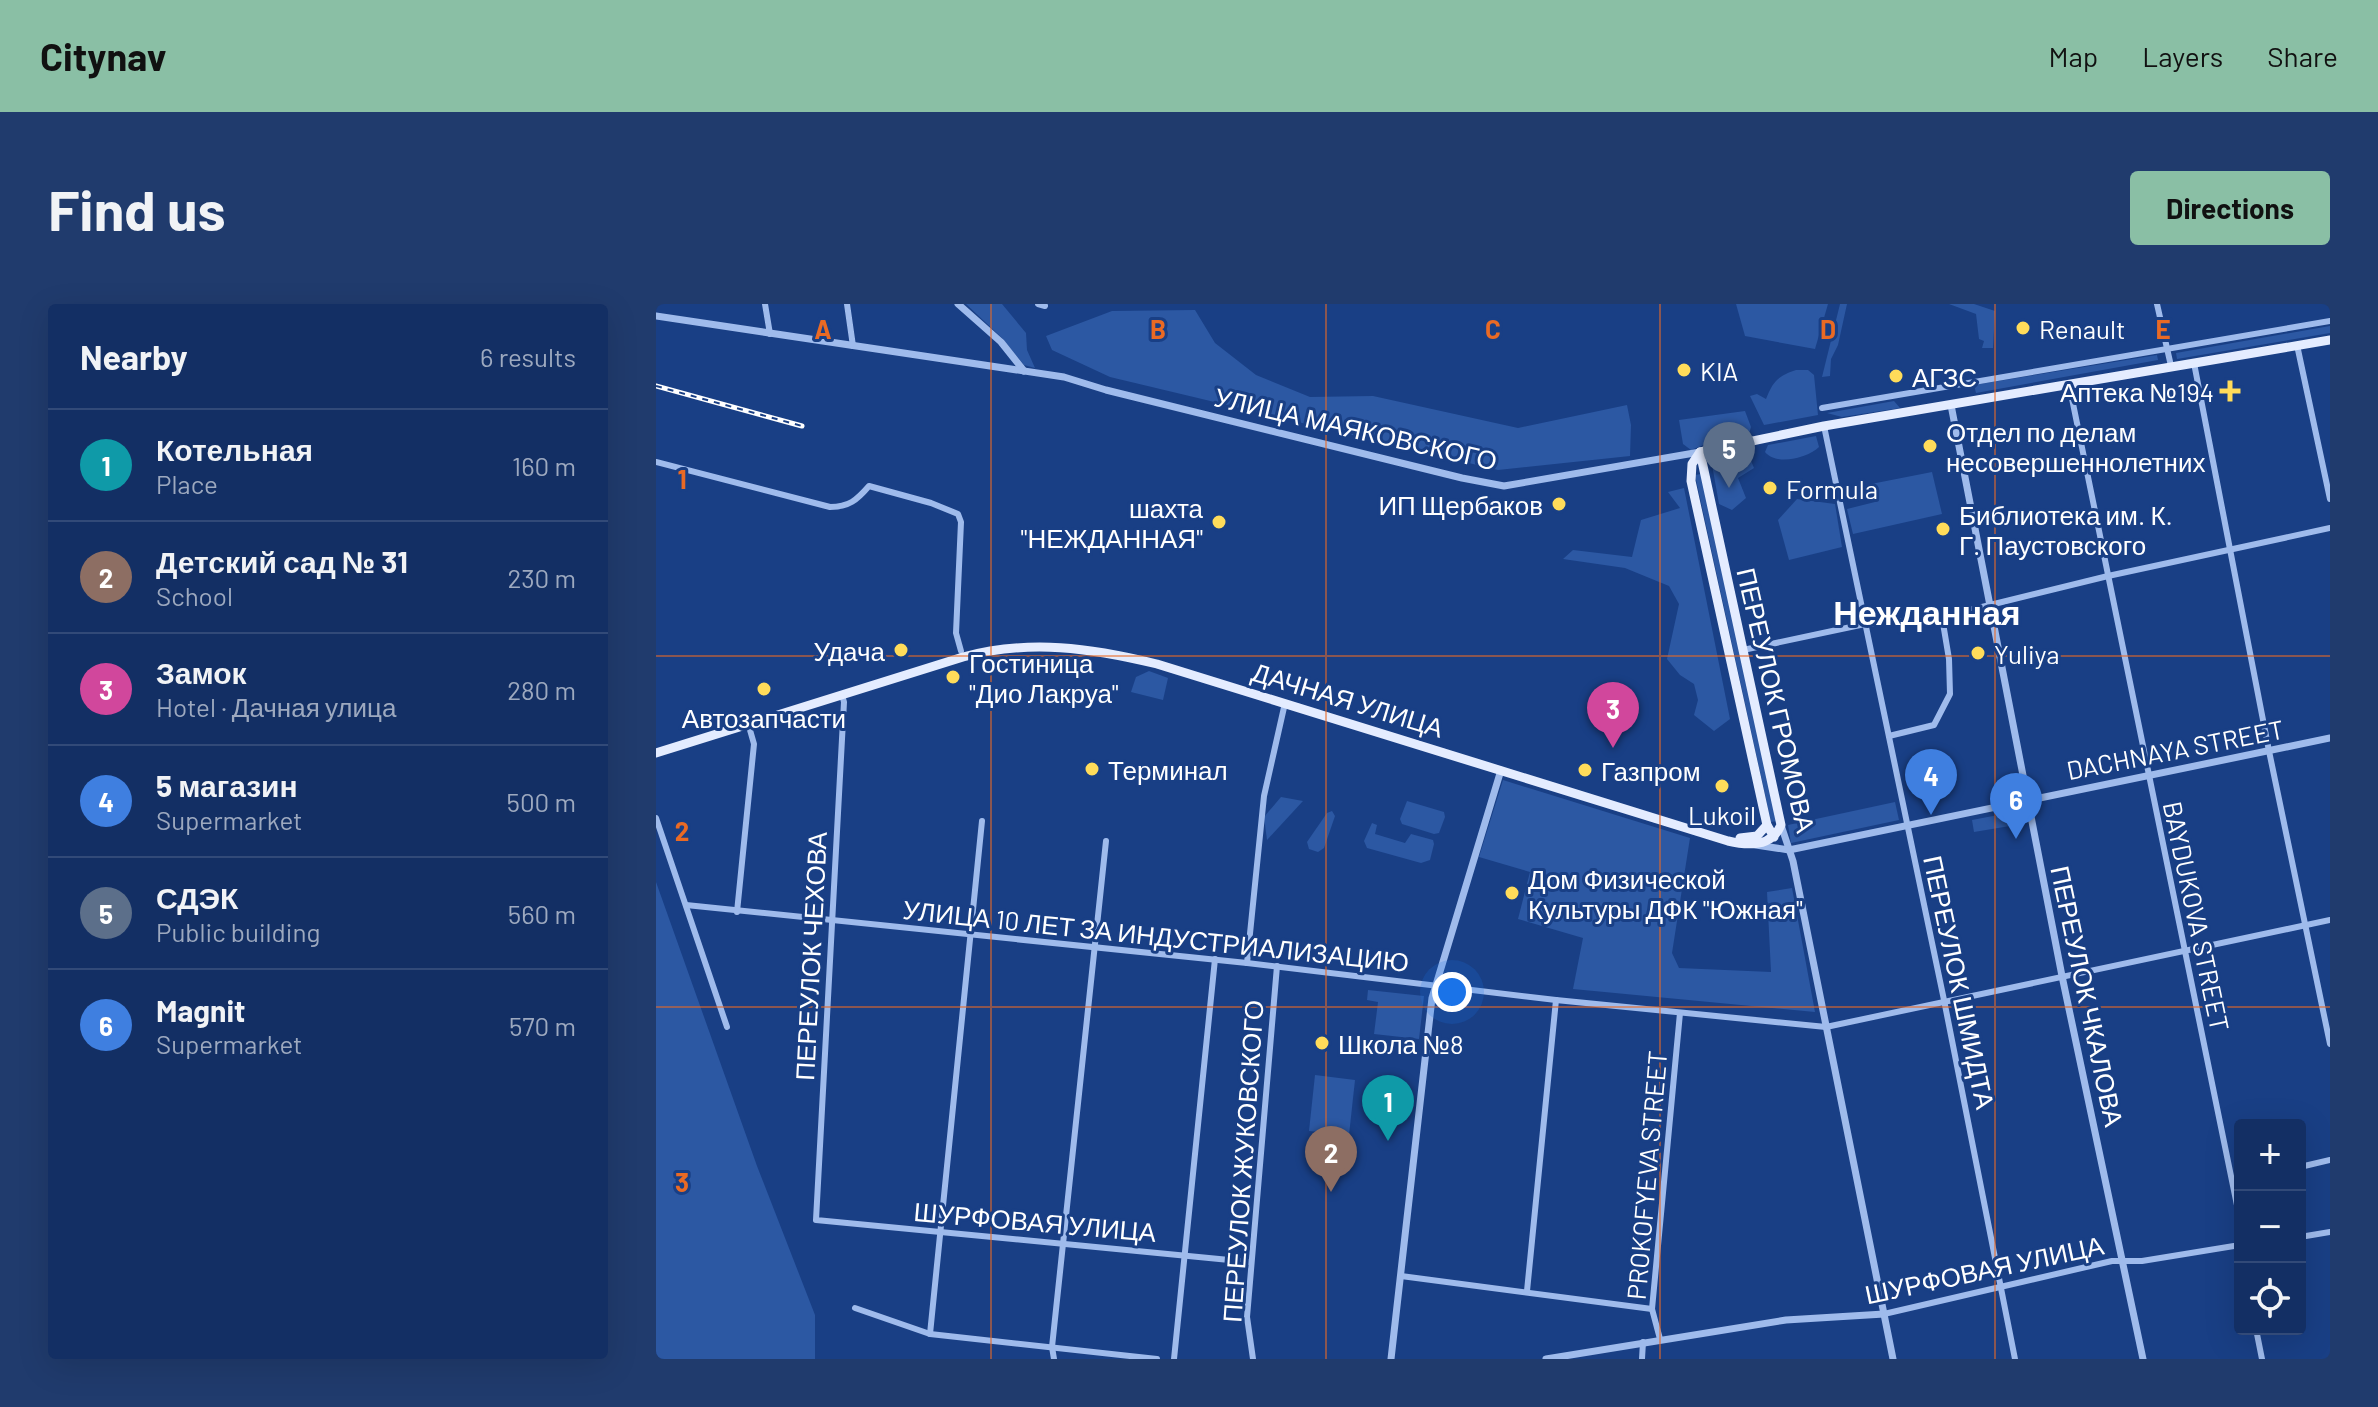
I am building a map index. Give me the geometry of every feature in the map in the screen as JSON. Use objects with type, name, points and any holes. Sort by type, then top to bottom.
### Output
[{"type":"main road","name":"УЛИЦА МАЯКОВСКОГО","points":[[1700,452],[1824,426],[2330,340]]},
{"type":"main road","name":"ПЕРЕУЛОК ГРОМОВА","points":[[1700,452],[1781,825]]},
{"type":"main road","name":"ПЕРЕУЛОК ГРОМОВА","points":[[1700,452],[1692,464],[1691,481],[1767,825],[1749,842]]},
{"type":"main road","name":"ДАЧНАЯ УЛИЦА","points":[[656,750],[962,654],[1043,645],[1130,655],[1176,667],[1502,767],[1728,841],[1749,842]]},
{"type":"main road","points":[[1767,825],[1774,837]]},
{"type":"main road","points":[[1749,842],[1774,837],[1781,825]]},
{"type":"street","points":[[765,304],[770,334]]},
{"type":"street","points":[[847,304],[853,346]]},
{"type":"street","points":[[958,304],[1001,342],[1024,371]]},
{"type":"street","points":[[2157,304],[2171,366]]},
{"type":"street","name":"УЛИЦА МАЯКОВСКОГО","points":[[656,316],[1064,377],[1106,390],[1504,486],[1700,452]]},
{"type":"street","points":[[1822,408],[2330,321]]},
{"type":"street","points":[[2297,345],[2330,499]]},
{"type":"street","points":[[2194,363],[2269,751],[2330,1044]]},
{"type":"street","name":"BAYDUKOVA STREET","points":[[2069,384],[2184,950],[2234,1172]]},
{"type":"street","name":"ПЕРЕУЛОК ЧКАЛОВА","points":[[1951,405],[2062,976],[2143,1359]]},
{"type":"street","name":"ПЕРЕУЛОК ШМИДТА","points":[[1824,426],[1944,1000],[2015,1359]]},
{"type":"street","points":[[656,462],[830,507],[843,507],[857,500],[869,486],[958,514],[961,522],[956,633],[962,654]]},
{"type":"street","points":[[1743,650],[1865,624],[1942,617],[2108,576],[2330,528]]},
{"type":"street","points":[[1889,736],[1934,725],[1950,694],[1949,659],[1942,617]]},
{"type":"street","name":"ПЕРЕУЛОК ЧЕХОВА","points":[[816,1220],[844,702],[841,692]]},
{"type":"street","name":"ПЕРЕУЛОК ЖУКОВСКОГО","points":[[1247,963],[1264,796],[1286,700]]},
{"type":"street","points":[[737,912],[754,744],[747,721]]},
{"type":"street","name":"DACHNAYA STREET","points":[[2027,799],[2330,738]]},
{"type":"street","points":[[1391,1359],[1432,998],[1502,767]]},
{"type":"street","name":"ДАЧНАЯ УЛИЦА","points":[[1749,842],[1789,850],[2027,799]]},
{"type":"street","points":[[656,818],[727,1027]]},
{"type":"street","points":[[930,1334],[982,821]]},
{"type":"street","name":"ПЕРЕУЛОК ГРОМОВА","points":[[1781,825],[1789,850],[1893,1359]]},
{"type":"street","points":[[1774,837],[1789,850]]},
{"type":"street","points":[[1054,1359],[1052,1347],[1062,1243],[1106,841]]},
{"type":"street","name":"УЛИЦА 10 ЛЕТ ЗА ИНДУСТРИАЛИЗАЦИЮ","points":[[686,905],[1215,959],[1556,1000],[1826,1027],[2330,920]]},
{"type":"street","points":[[1174,1359],[1215,959]]},
{"type":"street","name":"ПЕРЕУЛОК ЖУКОВСКОГО","points":[[1253,1359],[1247,1317],[1250,1262],[1277,966]]},
{"type":"street","points":[[1527,1291],[1556,1000]]},
{"type":"street","name":"PROKOFYEVA STREET","points":[[1660,1339],[1652,1309],[1680,1013]]},
{"type":"street","points":[[2306,1166],[2330,1160]]},
{"type":"street","name":"ШУРФОВАЯ УЛИЦА","points":[[816,1220],[1250,1262]]},
{"type":"street","points":[[2306,1236],[2330,1232]]},
{"type":"street","name":"ШУРФОВАЯ УЛИЦА","points":[[1546,1359],[1786,1320],[1884,1314],[2112,1261],[2234,1246]]},
{"type":"street","points":[[1401,1276],[1652,1309]]},
{"type":"street","points":[[855,1308],[930,1334],[1157,1359]]},
{"type":"street","points":[[2257,1335],[2262,1359]]},
{"type":"street","points":[[1642,1359],[1643,1342]]},
{"type":"shaded area","points":[[966,304],[1002,304],[1026,333],[1027,350],[1035,368],[1024,365],[1002,338]]},
{"type":"shaded area","points":[[1736,304],[1828,304],[1815,349],[1745,336]]},
{"type":"shaded area","points":[[1840,304],[1847,304],[1838,345],[1831,359],[1830,376],[1822,377]]},
{"type":"shaded area","points":[[1949,304],[1974,304],[1995,311],[1993,348],[1982,348],[1984,341],[1979,339],[1976,314]]},
{"type":"shaded area","points":[[1195,310],[1215,343],[1256,375],[1310,397],[1373,396],[1518,428],[1627,405],[1631,425],[1630,456],[1498,470],[1110,377],[1052,350],[1046,336],[1112,311]]},
{"type":"shaded area","points":[[2330,326],[2330,333],[2177,359],[2176,353]]},
{"type":"shaded area","points":[[2157,355],[2158,360],[1976,393],[1974,385]]},
{"type":"shaded area","points":[[1796,370],[1808,370],[1814,375],[1818,415],[1764,425],[1750,396],[1757,394],[1766,399],[1777,380]]},
{"type":"shaded area","points":[[1894,401],[1900,408],[1842,417],[1827,413]]},
{"type":"shaded area","points":[[1745,411],[1751,427],[1749,434],[1691,450],[1683,444],[1679,420]]},
{"type":"shaded area","points":[[1816,436],[1819,447],[1800,457],[1777,459],[1765,452],[1768,445]]},
{"type":"shaded area","points":[[1746,449],[1754,468],[1738,478],[1746,498],[1732,510],[1719,504],[1711,459]]},
{"type":"shaded area","points":[[1932,472],[1942,514],[1853,534],[1847,509],[1875,502],[1871,484]]},
{"type":"shaded area","points":[[1701,474],[1777,821],[1771,822],[1695,475]]},
{"type":"shaded area","points":[[1684,488],[1730,719],[1714,731],[1694,715],[1698,700],[1694,684],[1680,675],[1667,659],[1679,604],[1669,586],[1625,568],[1563,559],[1573,550],[1632,557],[1641,520],[1680,508],[1668,492]]},
{"type":"shaded area","points":[[1797,499],[1835,504],[1842,547],[1789,560],[1778,520]]},
{"type":"shaded area","points":[[1149,671],[1168,678],[1163,700],[1131,692],[1136,677]]},
{"type":"shaded area","points":[[1503,780],[1690,838],[1672,953],[1679,968],[1771,972],[1767,892],[1792,888],[1815,1012],[1573,989],[1583,938],[1518,919],[1530,872],[1479,857]]},
{"type":"shaded area","points":[[1281,797],[1303,801],[1267,840],[1264,817]]},
{"type":"shaded area","points":[[1407,801],[1444,812],[1439,833],[1402,824],[1400,819]]},
{"type":"shaded area","points":[[1895,802],[1899,820],[1791,843],[1788,825]]},
{"type":"shaded area","points":[[1332,811],[1335,816],[1324,848],[1318,852],[1309,849],[1307,842],[1327,813]]},
{"type":"shaded area","points":[[2019,811],[2022,824],[1974,832],[1972,820]]},
{"type":"shaded area","points":[[1372,823],[1377,825],[1375,834],[1405,843],[1411,834],[1433,840],[1430,860],[1421,863],[1367,848],[1364,841]]},
{"type":"shaded area","points":[[656,882],[757,1166],[815,1315],[815,1359],[656,1359]]},
{"type":"shaded area","points":[[1368,990],[1424,996],[1419,1039],[1374,1034],[1378,1002],[1367,1000]]},
{"type":"shaded area","points":[[1315,1075],[1355,1080],[1349,1135],[1309,1131]]},
{"type":"railway","points":[[656,386],[802,426]]},
{"type":"place","name":"Renault","points":[[2023,328]]},
{"type":"place","name":"KIA","points":[[1684,370]]},
{"type":"place","name":"АГЗС","points":[[1896,376]]},
{"type":"place","name":"Аптека №194","points":[[2230,391]]},
{"type":"place","name":"Отдел по делам несовершеннолетних","points":[[1930,446]]},
{"type":"place","name":"СДЭК","points":[[1729,488]]},
{"type":"place","name":"Formula","points":[[1770,488]]},
{"type":"place","name":"ИП Щербаков","points":[[1559,504]]},
{"type":"place","name":"шахта \"НЕЖДАННАЯ\"","points":[[1219,522]]},
{"type":"place","name":"Библиотека им. К. Г. Паустовского","points":[[1943,529]]},
{"type":"place","name":"Удача","points":[[901,650]]},
{"type":"place","name":"Yuliya","points":[[1978,653]]},
{"type":"place","name":"Гостиница \"Дио Лакруа\"","points":[[953,677]]},
{"type":"place","name":"Автозапчасти","points":[[764,689]]},
{"type":"place","name":"Замок","points":[[1613,748]]},
{"type":"place","name":"Терминал","points":[[1092,769]]},
{"type":"place","name":"Газпром","points":[[1585,770]]},
{"type":"place","name":"Lukoil","points":[[1722,786]]},
{"type":"place","name":"5 магазин","points":[[1931,815]]},
{"type":"place","name":"Magnit","points":[[2016,839]]},
{"type":"place","name":"Дом Физической Культуры ДФК \"Южная\"","points":[[1512,893]]},
{"type":"place","name":"Школа №8","points":[[1322,1043]]},
{"type":"place","name":"Котельная","points":[[1388,1141]]},
{"type":"place","name":"Детский сад № 31","points":[[1331,1192]]},
{"type":"district","name":"Нежданная","points":[[1927,611]]}]
